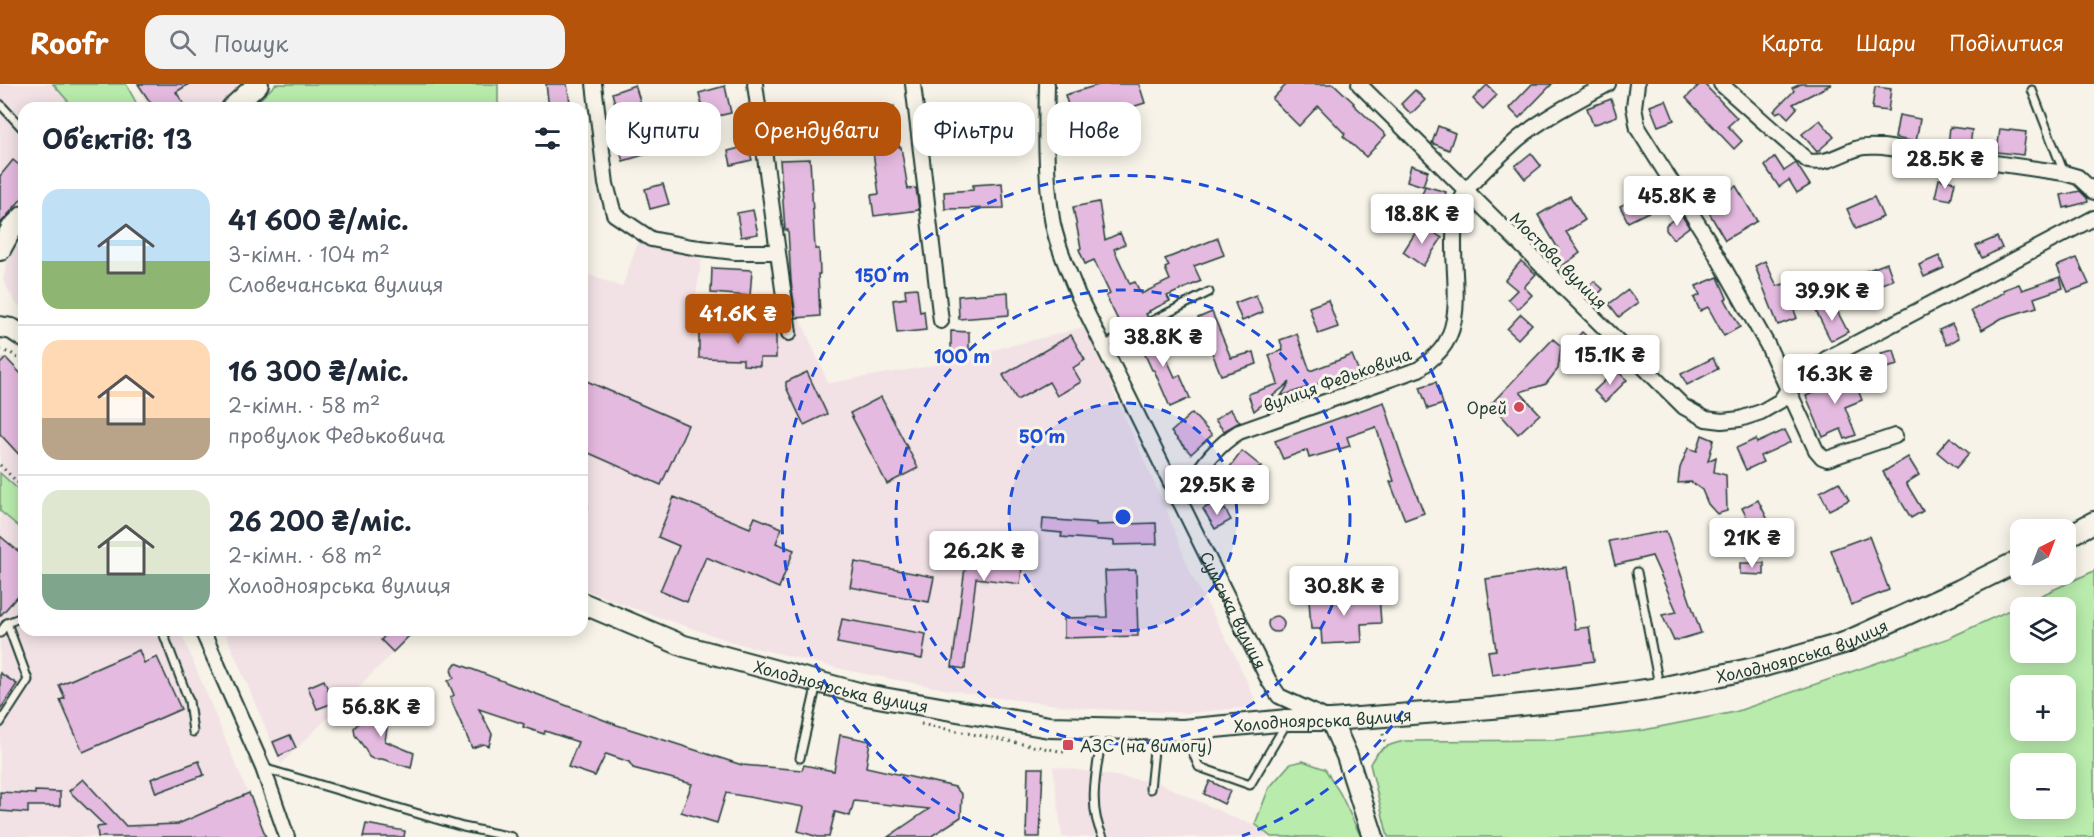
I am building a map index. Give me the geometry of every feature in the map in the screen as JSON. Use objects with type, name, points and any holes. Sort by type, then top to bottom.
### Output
[{"type":"main road","points":[[238,102],[258,84]]},
{"type":"main road","points":[[0,250],[12,228],[18,222]]},
{"type":"main road","points":[[0,327],[12,329],[18,333]]},
{"type":"main road","points":[[2076,532],[2094,522]]},
{"type":"main road","name":"Холодноярська вулиця","points":[[588,606],[684,646],[817,684],[866,695],[1049,727],[1183,730],[1288,720],[1331,720],[1503,707],[1660,688],[1764,666],[1844,643],[2010,565]]},
{"type":"main road","points":[[1331,720],[1347,756],[1373,837]]},
{"type":"street","points":[[594,84],[606,183],[614,214],[651,239],[692,248],[735,252],[777,252]]},
{"type":"street","points":[[755,84],[789,333]]},
{"type":"street","points":[[913,84],[941,321]]},
{"type":"street","name":"Сумська вулиця","points":[[1047,84],[1046,143],[1052,220],[1063,258],[1102,346],[1269,681],[1279,696],[1331,720]]},
{"type":"street","name":"Мостова вулиця","points":[[1359,84],[1684,407],[1706,419],[1722,421],[1740,419],[1761,412],[1780,401],[1789,388],[1826,359],[2094,218]]},
{"type":"street","name":"вулиця Федьковича","points":[[1179,500],[1212,453],[1239,432],[1419,369],[1433,359],[1446,343],[1451,330],[1455,275],[1453,236],[1457,213],[1466,191],[1518,139],[1580,99],[1608,84]]},
{"type":"street","points":[[1637,84],[1635,107],[1638,129],[1707,238],[1768,346],[1821,457],[1834,458],[1895,436]]},
{"type":"street","points":[[1721,84],[1808,161],[1816,163],[1829,160],[1858,148],[1883,147],[2064,173],[2078,177],[2094,192]]},
{"type":"street","points":[[205,636],[263,768],[287,837]]},
{"type":"lane","points":[[2032,90],[2064,173]]},
{"type":"lane","points":[[0,104],[18,124]]},
{"type":"lane","points":[[1102,346],[1209,292]]},
{"type":"lane","points":[[1637,572],[1660,688]]},
{"type":"lane","points":[[0,633],[7,623],[18,618]]},
{"type":"lane","points":[[0,723],[28,680],[7,623]]},
{"type":"lane","points":[[164,636],[189,701],[193,732]]},
{"type":"lane","points":[[800,758],[817,684]]},
{"type":"lane","points":[[1183,730],[1199,766],[1250,785],[1288,720]]},
{"type":"lane","points":[[1103,837],[1094,813],[1095,782],[1104,728]]},
{"type":"lane","points":[[1150,789],[1157,729]]},
{"type":"lane","points":[[263,768],[463,827],[512,837]]},
{"type":"path","points":[[0,350],[11,353],[18,358]]},
{"type":"path","points":[[0,465],[18,483]]},
{"type":"path","points":[[915,722],[1064,752]]},
{"type":"shaded area","points":[[0,84],[53,84],[69,102],[18,102],[18,209],[0,229]]},
{"type":"shaded area","points":[[137,84],[244,84],[220,102],[145,102]]},
{"type":"shaded area","points":[[640,237],[702,259],[692,319],[801,320],[828,383],[925,367],[1085,327],[1169,516],[1192,576],[1233,651],[1258,706],[1190,713],[1094,709],[981,696],[850,671],[735,643],[588,590],[588,274],[622,287]]},
{"type":"shaded area","points":[[18,245],[18,305],[3,280],[7,262]]},
{"type":"shaded area","points":[[0,355],[18,371],[18,636],[182,636],[266,837],[0,837]]},
{"type":"shaded area","points":[[227,636],[410,636],[281,764]]},
{"type":"shaded area","points":[[1053,766],[1159,783],[1239,820],[1255,824],[1271,837],[1062,837]]},
{"type":"green space","points":[[53,84],[126,84],[136,102],[69,102]]},
{"type":"green space","points":[[276,84],[498,84],[498,102],[257,102]]},
{"type":"green space","points":[[0,473],[18,489],[18,526],[0,511]]},
{"type":"green space","points":[[2094,571],[2094,837],[1388,837],[1370,764],[1380,751],[1393,744],[1404,741],[1555,740],[1644,730],[1735,712],[1949,638],[2010,610],[2010,663],[2076,663],[2076,597],[2038,597],[2064,585],[2076,585],[2076,579]]},
{"type":"green space","points":[[1303,761],[1325,769],[1340,793],[1361,837],[1271,837],[1255,824],[1269,788],[1290,764]]},
{"type":"building","points":[[138,84],[189,84],[176,92],[183,102],[150,102]]},
{"type":"building","points":[[546,84],[567,84],[570,102],[548,102]]},
{"type":"building","points":[[1101,84],[1139,84],[1145,103],[1067,102],[1065,95]]},
{"type":"building","points":[[1287,84],[1334,84],[1386,135],[1366,157],[1343,136],[1345,134],[1318,106],[1299,126],[1272,99]]},
{"type":"building","points":[[1532,84],[1552,84],[1519,118],[1509,108]]},
{"type":"building","points":[[1700,84],[1704,84],[1737,118],[1728,126],[1742,141],[1734,149],[1686,98]]},
{"type":"building","points":[[1801,84],[1832,84],[1793,104],[1797,108],[1788,118],[1781,111],[1776,113],[1774,111],[1794,91],[1792,88]]},
{"type":"building","points":[[635,85],[640,102],[615,102],[612,93]]},
{"type":"building","points":[[1487,85],[1497,95],[1483,109],[1473,99]]},
{"type":"building","points":[[725,86],[731,113],[721,115],[721,102],[701,102],[699,93]]},
{"type":"building","points":[[1875,87],[1891,89],[1888,111],[1872,109]]},
{"type":"building","points":[[1415,90],[1425,100],[1411,114],[1401,104]]},
{"type":"building","points":[[1611,99],[1617,116],[1593,125],[1587,108]]},
{"type":"building","points":[[1666,100],[1674,120],[1658,126],[1650,106]]},
{"type":"building","points":[[1899,115],[1920,119],[1916,142],[1895,138]]},
{"type":"building","points":[[1820,120],[1834,137],[1817,152],[1802,134]]},
{"type":"building","points":[[1438,126],[1455,133],[1449,150],[1432,143]]},
{"type":"building","points":[[1950,127],[1972,130],[1970,148],[1948,145]]},
{"type":"building","points":[[2000,129],[2026,132],[2023,155],[1997,152]]},
{"type":"building","points":[[901,147],[908,189],[916,188],[919,210],[874,216],[871,195],[879,194],[874,156],[901,156]]},
{"type":"building","points":[[733,150],[733,156],[751,156],[752,160],[731,165],[728,151]]},
{"type":"building","points":[[1531,153],[1541,166],[1525,179],[1515,166]]},
{"type":"building","points":[[621,156],[640,156],[623,161]]},
{"type":"building","points":[[1775,157],[1784,171],[1796,163],[1810,185],[1797,193],[1789,180],[1779,187],[1765,166]]},
{"type":"building","points":[[810,159],[815,249],[819,249],[820,316],[796,318],[788,230],[785,230],[780,160]]},
{"type":"building","points":[[13,160],[18,164],[18,203],[0,224],[0,176]]},
{"type":"building","points":[[1411,165],[1428,171],[1423,186],[1407,181]]},
{"type":"building","points":[[1939,179],[1955,182],[1951,200],[1935,197]]},
{"type":"building","points":[[1002,183],[1004,208],[945,209],[944,192],[973,190],[973,185]]},
{"type":"building","points":[[663,184],[669,204],[650,209],[645,189]]},
{"type":"building","points":[[1425,186],[1446,192],[1442,207],[1420,200]]},
{"type":"building","points":[[1736,186],[1757,221],[1725,240],[1704,204]]},
{"type":"building","points":[[1656,189],[1663,205],[1628,222],[1620,206]]},
{"type":"building","points":[[2080,191],[2088,202],[2064,208],[2061,195]]},
{"type":"building","points":[[1570,196],[1585,220],[1566,232],[1580,253],[1558,269],[1548,258],[1559,250],[1538,215]]},
{"type":"building","points":[[1874,197],[1883,217],[1856,229],[1847,209]]},
{"type":"building","points":[[1099,202],[1105,240],[1120,233],[1125,244],[1114,249],[1130,284],[1135,282],[1141,294],[1170,280],[1165,268],[1169,266],[1165,259],[1218,238],[1224,255],[1194,266],[1201,281],[1167,296],[1170,301],[1149,311],[1146,314],[1148,317],[1132,325],[1130,322],[1121,326],[1106,296],[1110,294],[1094,260],[1085,264],[1079,249],[1081,248],[1073,207]]},
{"type":"building","points":[[753,210],[758,234],[741,237],[737,213]]},
{"type":"building","points":[[1681,214],[1689,227],[1673,239],[1666,230],[1666,225]]},
{"type":"building","points":[[1421,224],[1442,238],[1423,266],[1403,252]]},
{"type":"building","points":[[1997,237],[2002,248],[1982,258],[1976,246]]},
{"type":"building","points":[[1939,256],[1944,268],[1924,277],[1919,265]]},
{"type":"building","points":[[2077,258],[2089,284],[2068,292],[2057,266]]},
{"type":"building","points":[[1521,261],[1536,274],[1524,287],[1532,295],[1518,309],[1508,299],[1517,290],[1505,280]]},
{"type":"building","points":[[1765,261],[1777,286],[1784,284],[1797,318],[1778,325],[1755,266]]},
{"type":"building","points":[[1887,263],[1893,280],[1873,287],[1871,282],[1838,287],[1837,282]]},
{"type":"building","points":[[712,268],[752,270],[750,296],[711,293]]},
{"type":"building","points":[[1718,277],[1727,298],[1725,299],[1740,327],[1724,336],[1708,307],[1700,311],[1694,298],[1700,295],[1696,286]]},
{"type":"building","points":[[2060,277],[2063,288],[2034,298],[2037,307],[2002,318],[1982,330],[1971,311],[2004,292],[2003,290],[2019,284],[2022,290]]},
{"type":"building","points":[[1594,281],[1603,289],[1592,301],[1583,292]]},
{"type":"building","points":[[917,288],[920,312],[924,311],[926,330],[897,333],[893,300],[906,298],[905,289]]},
{"type":"building","points":[[1628,290],[1638,303],[1619,317],[1609,304]]},
{"type":"building","points":[[1008,292],[1009,315],[959,319],[958,296]]},
{"type":"building","points":[[1256,295],[1263,312],[1242,321],[1235,303]]},
{"type":"building","points":[[1328,300],[1338,327],[1318,334],[1309,307]]},
{"type":"building","points":[[1833,303],[1848,332],[1831,341],[1816,311]]},
{"type":"building","points":[[1212,312],[1231,358],[1254,352],[1257,364],[1221,375],[1198,318]]},
{"type":"building","points":[[1521,314],[1532,324],[1518,339],[1507,329]]},
{"type":"building","points":[[1952,324],[1959,338],[1947,345],[1939,330]]},
{"type":"building","points":[[1152,327],[1175,377],[1180,375],[1190,398],[1170,407],[1136,335]]},
{"type":"building","points":[[699,328],[776,330],[776,358],[760,358],[760,366],[743,365],[743,359],[699,358]]},
{"type":"building","points":[[951,331],[969,332],[969,353],[951,353]]},
{"type":"building","points":[[1582,332],[1598,347],[1581,365],[1565,350]]},
{"type":"building","points":[[1297,334],[1310,371],[1352,355],[1359,372],[1281,396],[1290,382],[1254,411],[1248,394],[1278,384],[1269,355],[1283,350],[1280,340]]},
{"type":"building","points":[[1071,335],[1085,360],[1073,368],[1081,382],[1057,396],[1049,382],[1017,400],[1003,375]]},
{"type":"building","points":[[1553,339],[1561,346],[1558,369],[1546,384],[1520,392],[1540,414],[1518,434],[1491,404]]},
{"type":"building","points":[[1894,350],[1898,365],[1886,368],[1881,353]]},
{"type":"building","points":[[6,358],[18,371],[18,454],[0,434],[0,364]]},
{"type":"building","points":[[1713,358],[1718,369],[1687,385],[1681,374]]},
{"type":"building","points":[[1850,369],[1862,400],[1845,407],[1856,435],[1845,439],[1841,429],[1823,437],[1806,396],[1832,385],[1828,378]]},
{"type":"building","points":[[1616,370],[1627,380],[1605,402],[1594,391]]},
{"type":"building","points":[[807,372],[827,414],[804,425],[786,387],[786,382]]},
{"type":"building","points":[[588,382],[688,425],[661,485],[588,453]]},
{"type":"building","points":[[1436,382],[1443,404],[1428,409],[1420,387]]},
{"type":"building","points":[[881,397],[918,468],[887,484],[850,413]]},
{"type":"building","points":[[1384,402],[1402,458],[1424,513],[1405,520],[1390,482],[1394,481],[1376,427],[1347,437],[1350,446],[1309,458],[1307,450],[1283,459],[1275,441]]},
{"type":"building","points":[[1230,409],[1240,422],[1224,431],[1215,420]]},
{"type":"building","points":[[1192,413],[1212,435],[1191,454],[1171,432]]},
{"type":"building","points":[[1785,430],[1791,442],[1760,456],[1763,462],[1746,470],[1736,448],[1756,439],[1757,443]]},
{"type":"building","points":[[1702,435],[1714,440],[1708,461],[1716,457],[1714,472],[1726,475],[1727,511],[1717,514],[1708,504],[1702,490],[1691,482],[1678,483],[1680,468],[1688,448],[1697,451]]},
{"type":"building","points":[[1950,437],[1969,453],[1956,468],[1937,452]]},
{"type":"building","points":[[1242,451],[1262,467],[1254,470],[1262,476],[1247,497],[1224,480],[1224,475]]},
{"type":"building","points":[[1908,457],[1919,475],[1906,483],[1923,511],[1911,518],[1883,472]]},
{"type":"building","points":[[1839,482],[1849,500],[1829,510],[1820,492]]},
{"type":"building","points":[[674,497],[750,528],[755,517],[782,528],[776,543],[794,550],[779,588],[706,557],[687,602],[660,591],[679,546],[658,537]]},
{"type":"building","points":[[1758,500],[1768,520],[1752,528],[1742,508]]},
{"type":"building","points":[[1215,502],[1221,512],[1225,509],[1231,520],[1215,529],[1203,509]]},
{"type":"building","points":[[1043,519],[1096,523],[1096,525],[1156,523],[1157,544],[1114,545],[1114,541],[1061,537],[1062,533],[1042,531]]},
{"type":"building","points":[[1666,531],[1701,633],[1674,641],[1662,615],[1677,612],[1652,556],[1615,565],[1609,541]]},
{"type":"building","points":[[0,536],[18,551],[18,596],[0,616]]},
{"type":"building","points":[[1869,536],[1889,590],[1851,605],[1831,550]]},
{"type":"building","points":[[969,537],[1025,545],[1020,584],[976,578],[965,669],[952,667]]},
{"type":"building","points":[[855,562],[934,577],[929,602],[850,587]]},
{"type":"building","points":[[1740,563],[1764,563],[1764,575],[1740,574]]},
{"type":"building","points":[[1566,567],[1575,629],[1589,627],[1594,661],[1492,675],[1488,651],[1496,650],[1486,579]]},
{"type":"building","points":[[1136,570],[1138,636],[1064,638],[1064,618],[1107,617],[1105,571]]},
{"type":"building","points":[[1379,595],[1381,623],[1361,624],[1362,642],[1322,644],[1321,629],[1311,629],[1309,600]]},
{"type":"building","points":[[1273,616],[1279,616],[1284,624],[1282,630],[1273,632],[1268,627],[1268,621]]},
{"type":"building","points":[[842,619],[926,634],[922,659],[837,643]]},
{"type":"building","points":[[385,636],[409,636],[393,652],[381,640]]},
{"type":"building","points":[[139,650],[144,663],[157,657],[181,709],[83,752],[60,700],[65,698],[59,685]]},
{"type":"building","points":[[456,663],[617,725],[742,765],[802,770],[804,765],[834,771],[840,735],[870,741],[866,767],[955,787],[962,795],[961,817],[930,837],[888,837],[929,809],[854,801],[850,816],[835,812],[829,837],[818,837],[798,831],[804,807],[726,793],[717,823],[681,812],[692,784],[633,768],[629,762],[606,754],[595,776],[568,767],[578,742],[545,731],[544,734],[523,727],[524,724],[479,709],[492,734],[489,746],[483,744],[472,748],[450,698],[454,695],[448,681],[454,678],[451,670]]},
{"type":"building","points":[[0,673],[17,684],[0,710]]},
{"type":"building","points":[[324,680],[333,703],[317,709],[308,687]]},
{"type":"building","points":[[380,700],[390,710],[385,741],[414,753],[411,768],[369,757],[355,735],[354,728]]},
{"type":"building","points":[[290,735],[296,748],[279,756],[273,742]]},
{"type":"building","points":[[199,761],[204,775],[156,793],[151,779]]},
{"type":"building","points":[[1028,768],[1043,768],[1040,837],[1026,837]]},
{"type":"building","points":[[83,779],[126,826],[178,824],[249,793],[266,837],[98,837],[97,827],[105,826],[69,791]]},
{"type":"building","points":[[1210,781],[1230,791],[1224,804],[1204,794]]},
{"type":"building","points":[[35,791],[60,792],[60,806],[28,806],[28,813],[0,811],[0,792],[35,794]]},
{"type":"building","points":[[366,824],[405,831],[404,837],[363,837]]},
{"type":"place","name":"Орей","points":[[1519,407]]},
{"type":"place","name":"АЗС (на вимогу)","points":[[1068,745]]}]
